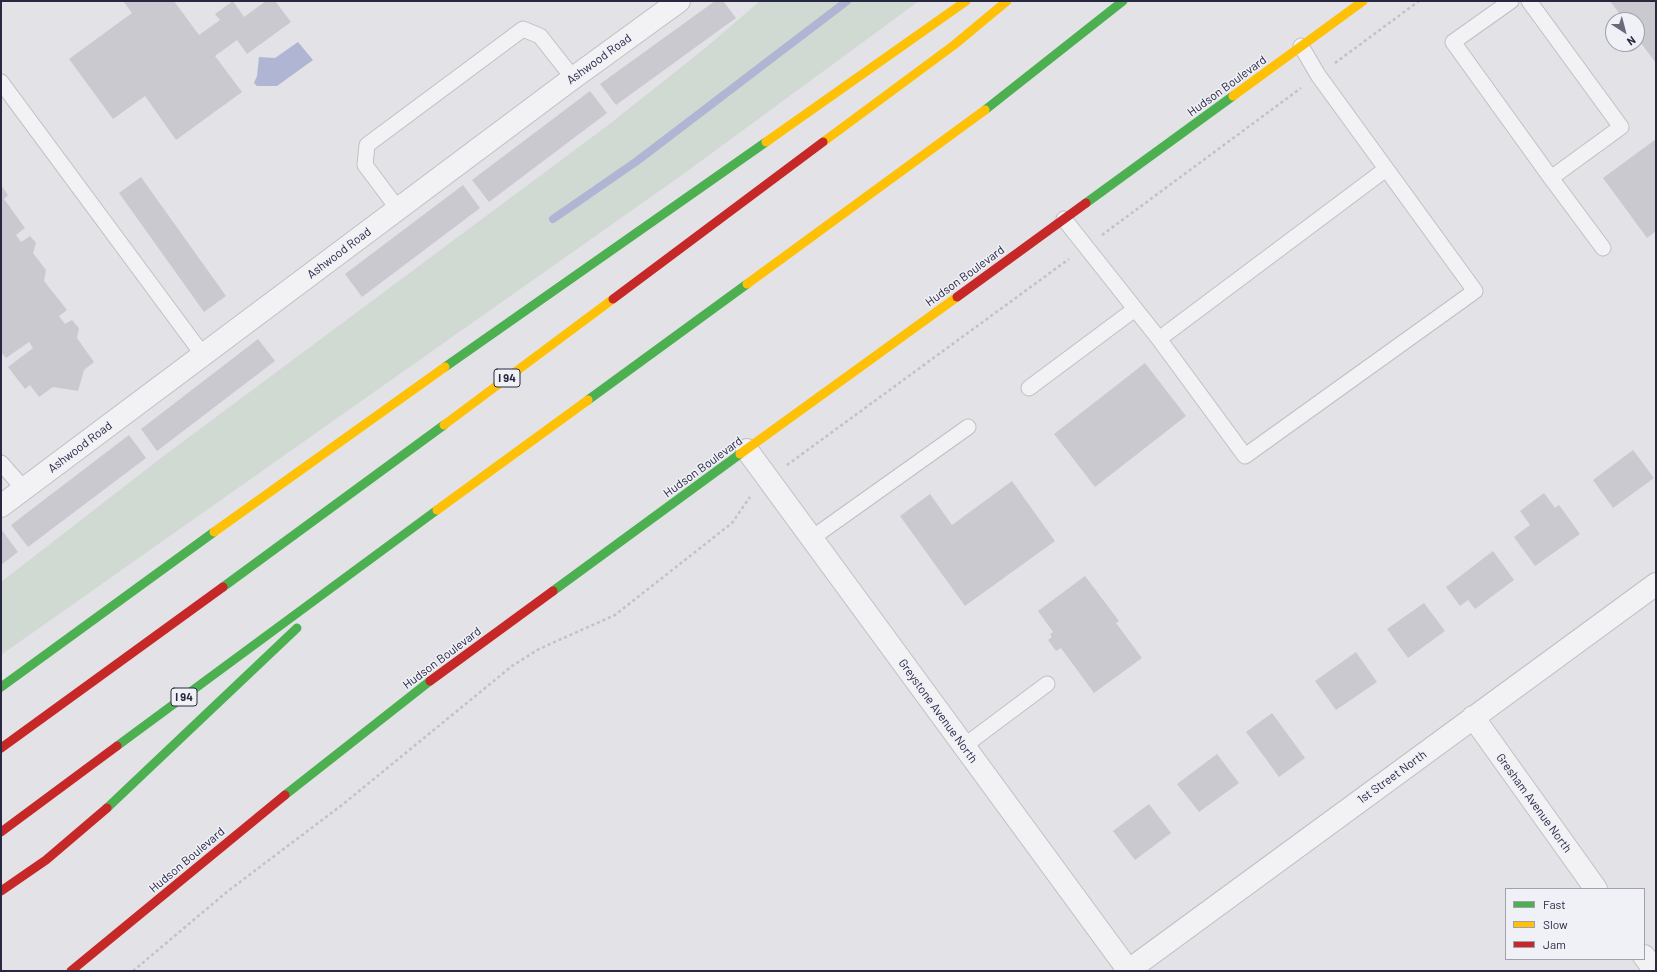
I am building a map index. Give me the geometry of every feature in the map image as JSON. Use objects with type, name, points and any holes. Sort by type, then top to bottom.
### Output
[{"type":"main road","points":[[1,687],[330,448],[966,1]]},
{"type":"main road","name":"I 94","points":[[1,748],[346,497],[954,45],[1008,1]]},
{"type":"main road","name":"I 94","points":[[1,832],[993,104],[1123,1]]},
{"type":"main road","name":"Hudson Boulevard","points":[[71,971],[319,767],[447,668],[1364,1]]},
{"type":"main road","points":[[1,891],[46,860],[104,812],[367,562]]},
{"type":"street","name":"Ashwood Road","points":[[1,506],[573,78],[679,1]]},
{"type":"street","name":"Greystone Avenue North","points":[[747,450],[1129,971]]},
{"type":"street","name":"1st Street North","points":[[1129,971],[1656,584]]},
{"type":"street","name":"Gresham Avenue North","points":[[1473,717],[1595,888]]},
{"type":"street","points":[[1645,957],[1655,971]]},
{"type":"lane","points":[[1511,1],[1453,42],[1602,248]]},
{"type":"lane","points":[[1529,1],[1621,127],[1551,178]]},
{"type":"lane","points":[[398,209],[365,165],[367,145],[373,140],[522,29],[540,36],[573,78]]},
{"type":"lane","points":[[1064,219],[1159,339],[1246,456],[1474,291],[1318,75],[1301,46]]},
{"type":"lane","points":[[1,82],[203,355]]},
{"type":"lane","points":[[1159,339],[1386,169]]},
{"type":"lane","points":[[1029,388],[1134,309]]},
{"type":"lane","points":[[812,538],[968,427]]},
{"type":"lane","points":[[1,463],[24,489]]},
{"type":"lane","points":[[964,746],[1047,684]]},
{"type":"shaded area","points":[[760,1],[919,1],[682,175],[1,655],[1,582],[161,458],[607,126],[704,49]]},
{"type":"water","points":[[298,42],[313,60],[277,86],[257,86],[254,83],[257,76],[259,57],[275,58]]},
{"type":"building","points":[[123,1],[174,1],[199,35],[220,20],[215,14],[233,1],[244,17],[266,1],[275,1],[291,22],[247,54],[237,40],[215,56],[242,92],[176,140],[145,96],[113,119],[69,59],[132,13]]},
{"type":"building","points":[[715,1],[723,1],[736,18],[616,105],[600,84]]},
{"type":"building","points":[[1610,1],[1656,1],[1656,63],[1645,49],[1645,12],[1618,12]]},
{"type":"building","points":[[590,91],[607,113],[489,202],[472,180]]},
{"type":"building","points":[[1656,139],[1656,231],[1647,238],[1603,178]]},
{"type":"building","points":[[141,177],[226,296],[204,312],[119,193]]},
{"type":"building","points":[[1,185],[8,195],[4,199],[25,228],[16,235],[21,242],[30,236],[36,243],[33,253],[46,270],[44,281],[67,310],[59,316],[65,324],[72,320],[79,328],[77,338],[94,362],[84,370],[78,391],[53,387],[39,397],[30,385],[25,389],[8,367],[33,348],[29,342],[6,358],[1,352]]},
{"type":"building","points":[[463,185],[480,208],[362,297],[345,274]]},
{"type":"building","points":[[258,339],[275,361],[157,451],[141,429]]},
{"type":"building","points":[[1145,363],[1186,416],[1095,487],[1054,434]]},
{"type":"building","points":[[129,435],[146,458],[28,547],[11,525]]},
{"type":"building","points":[[1633,450],[1654,478],[1613,508],[1593,480]]},
{"type":"building","points":[[1012,481],[1055,541],[965,606],[900,516],[930,494],[952,525]]},
{"type":"building","points":[[1544,493],[1555,508],[1559,505],[1580,534],[1535,566],[1514,537],[1530,525],[1520,511]]},
{"type":"building","points":[[1,529],[18,552],[1,565]]},
{"type":"building","points":[[1493,551],[1514,580],[1475,609],[1468,600],[1460,606],[1446,587]]},
{"type":"building","points":[[1085,576],[1119,621],[1116,623],[1142,658],[1094,693],[1061,648],[1056,651],[1048,640],[1052,637],[1050,634],[1053,632],[1038,611]]},
{"type":"building","points":[[1424,603],[1445,631],[1408,658],[1387,629]]},
{"type":"building","points":[[1356,652],[1377,682],[1336,710],[1315,681]]},
{"type":"building","points":[[1272,713],[1305,758],[1279,777],[1246,732]]},
{"type":"building","points":[[1217,754],[1239,783],[1199,812],[1177,784]]},
{"type":"building","points":[[1149,804],[1171,833],[1135,860],[1113,831]]},
{"type":"waterway","points":[[553,219],[637,161],[847,1]]},
{"type":"traffic: fast","points":[[985,110],[1123,1]]},
{"type":"traffic: fast","points":[[1086,203],[1233,96]]},
{"type":"traffic: fast","points":[[445,367],[766,142]]},
{"type":"traffic: fast","points":[[588,400],[747,284]]},
{"type":"traffic: fast","points":[[223,587],[444,425]]},
{"type":"traffic: fast","points":[[553,591],[740,454]]},
{"type":"traffic: fast","points":[[117,746],[437,510]]},
{"type":"traffic: fast","points":[[1,687],[214,532]]},
{"type":"traffic: fast","points":[[107,808],[297,628]]},
{"type":"traffic: fast","points":[[285,795],[430,681]]},
{"type":"traffic: slow","points":[[766,142],[966,1]]},
{"type":"traffic: slow","points":[[823,142],[954,45],[1007,1]]},
{"type":"traffic: slow","points":[[1233,96],[1363,1]]},
{"type":"traffic: slow","points":[[747,284],[985,110]]},
{"type":"traffic: slow","points":[[740,454],[957,297]]},
{"type":"traffic: slow","points":[[444,425],[613,299]]},
{"type":"traffic: slow","points":[[214,532],[445,367]]},
{"type":"traffic: slow","points":[[437,510],[588,400]]},
{"type":"traffic: jam","points":[[613,299],[823,142]]},
{"type":"traffic: jam","points":[[957,297],[1086,203]]},
{"type":"traffic: jam","points":[[1,748],[223,587]]},
{"type":"traffic: jam","points":[[430,681],[553,591]]},
{"type":"traffic: jam","points":[[1,832],[117,746]]},
{"type":"traffic: jam","points":[[71,971],[285,795]]},
{"type":"traffic: jam","points":[[1,891],[46,860],[107,808]]}]
